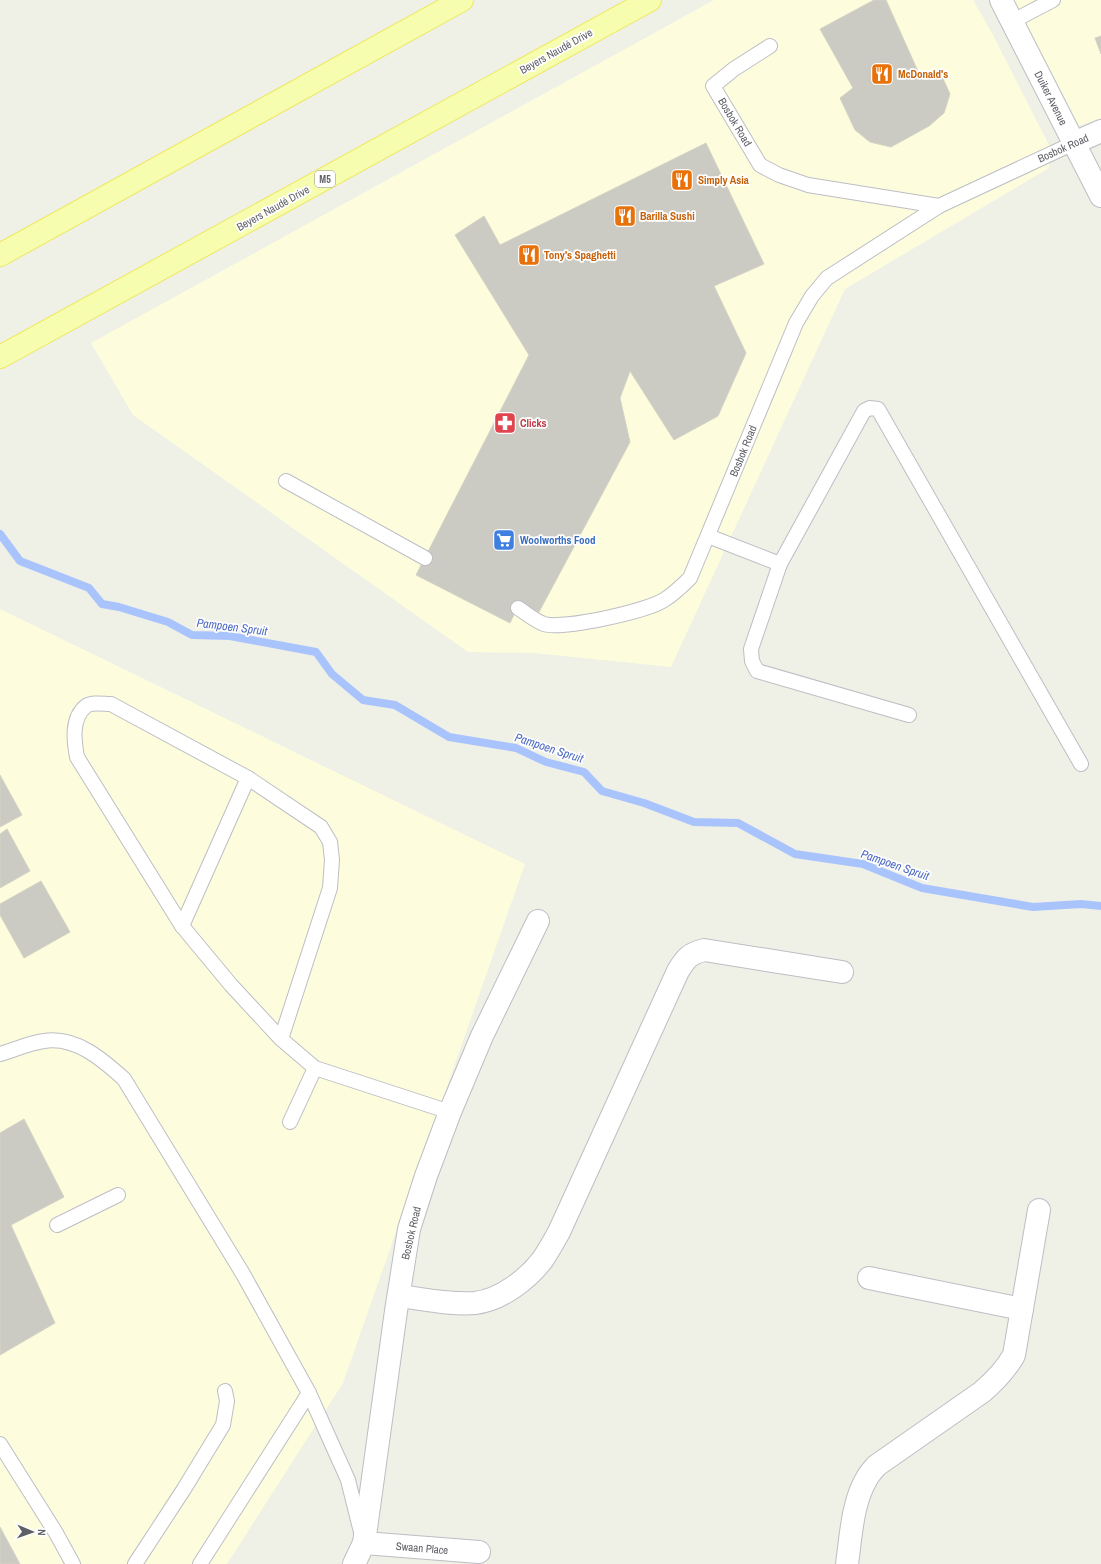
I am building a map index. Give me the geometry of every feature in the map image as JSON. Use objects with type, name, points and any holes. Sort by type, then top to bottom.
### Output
[{"type":"main road","points":[[0,255],[462,0]]},
{"type":"main road","name":"Beyers Naudé Drive","points":[[0,357],[650,0]]},
{"type":"street","name":"Duiker Avenue","points":[[1001,0],[1101,196]]},
{"type":"street","name":"Bosbok Road","points":[[1074,143],[1101,131]]},
{"type":"street","name":"Bosbok Road","points":[[354,1564],[364,1543],[410,1229],[426,1176],[450,1112],[482,1036],[538,921]]},
{"type":"street","points":[[399,1296],[454,1303],[476,1303],[490,1300],[529,1276],[543,1258],[559,1232],[678,971],[692,953],[704,950],[842,972]]},
{"type":"street","points":[[846,1564],[855,1513],[867,1478],[876,1466],[982,1392],[996,1380],[1014,1355],[1039,1210]]},
{"type":"street","points":[[869,1278],[1022,1309]]},
{"type":"street","name":"Swaan Place","points":[[364,1543],[479,1552]]},
{"type":"lane","points":[[1013,21],[1052,0]]},
{"type":"lane","name":"Bosbok Road","points":[[770,46],[713,86],[760,165],[779,176],[808,185],[939,206]]},
{"type":"lane","name":"Bosbok Road","points":[[518,608],[543,624],[561,625],[637,611],[664,601],[678,590],[690,578],[796,323],[812,296],[827,278],[939,206],[1074,143]]},
{"type":"lane","points":[[909,715],[757,671],[752,661],[751,649],[780,564],[864,411],[870,408],[878,409],[1081,764]]},
{"type":"lane","points":[[286,481],[424,558]]},
{"type":"lane","points":[[708,536],[780,564]]},
{"type":"lane","points":[[281,1039],[330,888],[332,860],[330,842],[321,827],[248,778],[111,704],[97,703],[86,706],[78,717],[73,736],[77,756],[182,926],[230,985],[281,1039],[315,1068],[450,1112]]},
{"type":"lane","points":[[182,926],[248,778]]},
{"type":"lane","points":[[0,1054],[45,1040],[63,1042],[82,1047],[102,1059],[124,1080],[243,1274],[309,1393],[348,1480],[364,1543]]},
{"type":"lane","points":[[290,1122],[315,1068]]},
{"type":"lane","points":[[57,1225],[118,1195]]},
{"type":"lane","points":[[136,1564],[223,1425],[227,1401],[225,1391]]},
{"type":"lane","points":[[200,1564],[309,1393]]},
{"type":"lane","points":[[0,1444],[52,1526],[73,1564]]},
{"type":"shaded area","points":[[714,0],[973,0],[992,33],[1051,149],[1049,168],[845,289],[671,667],[534,653],[468,652],[133,415],[91,343]]},
{"type":"shaded area","points":[[1014,0],[1101,0],[1101,118],[1079,126]]},
{"type":"shaded area","points":[[0,609],[525,864],[343,1383],[227,1564],[0,1564]]},
{"type":"building","name":"McDonald's","points":[[874,0],[886,0],[921,78],[939,70],[950,94],[944,113],[929,126],[891,147],[870,142],[855,130],[840,98],[853,88],[820,29]]},
{"type":"building","points":[[1101,36],[1101,54],[1095,38]]},
{"type":"building","points":[[706,143],[764,264],[714,286],[746,353],[718,416],[674,440],[630,371],[620,398],[630,442],[539,612],[520,602],[510,623],[416,575],[529,355],[455,235],[484,216],[500,245]]},
{"type":"building","points":[[0,775],[22,815],[0,827]]},
{"type":"building","points":[[7,829],[30,871],[0,888],[0,834]]},
{"type":"building","points":[[41,881],[70,932],[24,958],[0,915],[0,904]]},
{"type":"building","points":[[24,1119],[64,1197],[11,1225],[55,1323],[0,1355],[0,1133]]},
{"type":"building","points":[[0,1527],[20,1564],[0,1564]]},
{"type":"waterway","name":"Pampoen Spruit","points":[[0,534],[20,561],[89,588],[102,604],[119,607],[168,622],[192,635],[230,636],[316,652],[332,674],[363,700],[395,705],[449,737],[516,748],[546,762],[584,772],[602,791],[644,803],[694,822],[738,823],[795,854],[863,864],[922,888],[1033,907],[1081,904],[1101,906]]},
{"type":"place","name":"McDonald's","points":[[882,74]]},
{"type":"place","name":"Simply Asia","points":[[682,180]]},
{"type":"place","name":"Barilla Sushi","points":[[625,216]]},
{"type":"place","name":"Tony's Spaghetti","points":[[529,255]]},
{"type":"place","name":"Clicks","points":[[505,423]]},
{"type":"place","name":"Woolworths Food","points":[[504,540]]}]
